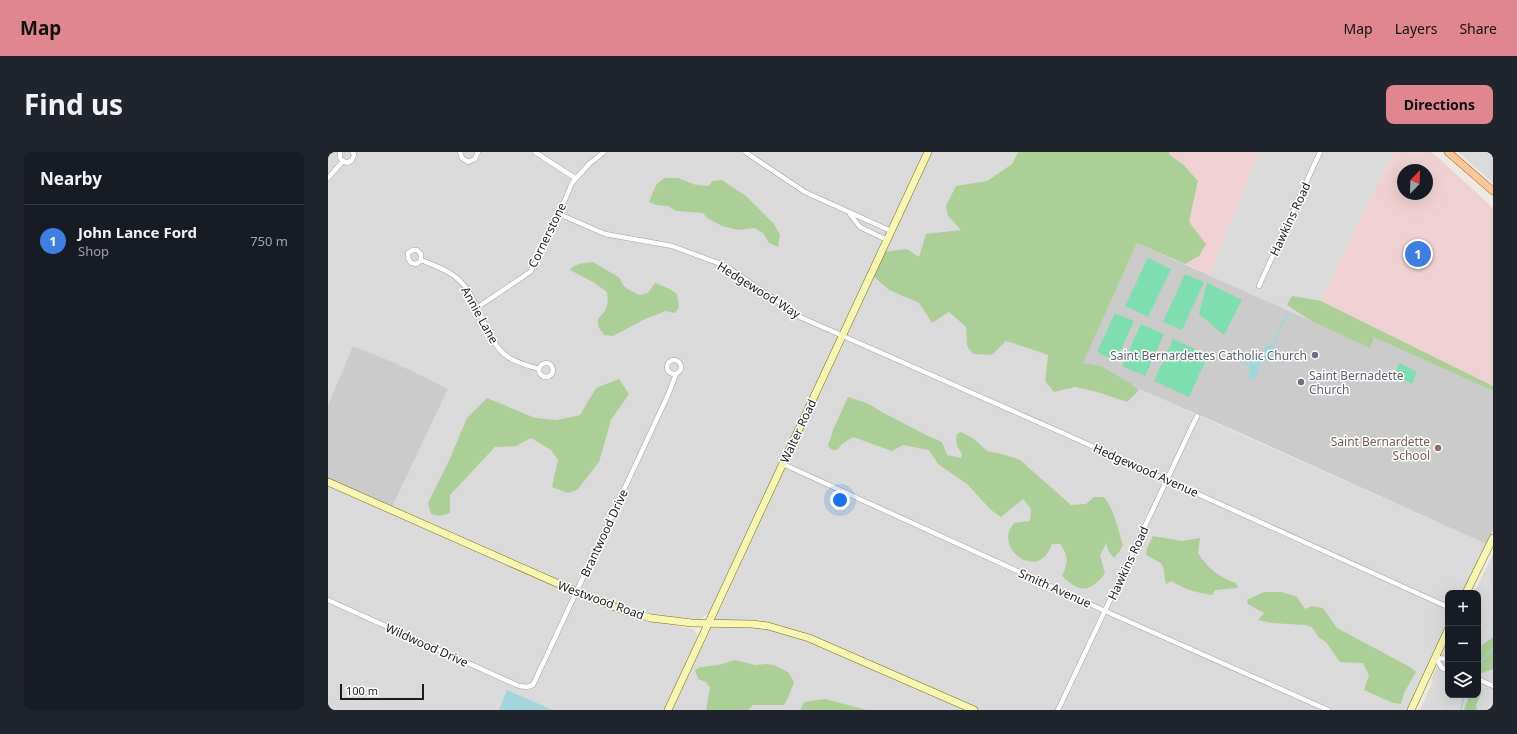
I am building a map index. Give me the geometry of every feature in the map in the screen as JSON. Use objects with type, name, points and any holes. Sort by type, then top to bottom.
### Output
[{"type":"main road","points":[[1448,152],[1493,191]]},
{"type":"street","points":[[340,152],[343,162]]},
{"type":"street","points":[[328,178],[343,162],[347,163],[351,161],[353,158],[353,152]]},
{"type":"street","points":[[460,152],[462,158],[468,162],[475,160],[478,152]]},
{"type":"street","points":[[535,152],[575,178]]},
{"type":"street","name":"Cornerstone","points":[[478,307],[530,272],[575,178],[588,164],[604,152]]},
{"type":"street","points":[[745,152],[805,192],[891,232]]},
{"type":"street","name":"Walter Road","points":[[668,710],[928,152]]},
{"type":"street","name":"Hawkins Road","points":[[1259,286],[1320,152]]},
{"type":"street","points":[[849,212],[860,227],[887,240]]},
{"type":"street","name":"Hedgewood Way","points":[[559,214],[605,234],[672,246],[726,266],[800,317],[843,335]]},
{"type":"street","name":"Annie Lane","points":[[421,260],[450,273],[462,282],[478,307],[488,330],[500,350],[508,358],[539,369]]},
{"type":"street","name":"Hedgewood Avenue","points":[[843,335],[1245,514],[1445,606]]},
{"type":"street","name":"Brantwood Drive","points":[[527,688],[533,685],[538,677],[576,592],[668,396],[676,374]]},
{"type":"street","name":"Hawkins Road","points":[[1058,710],[1197,416]]},
{"type":"street","name":"Smith Avenue","points":[[783,464],[1105,611],[1328,710]]},
{"type":"street","name":"Westwood Road","points":[[328,482],[576,592],[625,611],[651,618],[692,623],[710,622],[768,626],[809,638],[974,710]]},
{"type":"street","points":[[1467,590],[1493,538]]},
{"type":"street","name":"Wildwood Drive","points":[[328,600],[519,686],[527,688]]},
{"type":"street","points":[[1411,710],[1445,637]]},
{"type":"street","points":[[1436,658],[1445,659]]},
{"type":"street","points":[[1436,658],[1442,668],[1445,669]]},
{"type":"street","points":[[1481,680],[1493,686]]},
{"type":"shaded area","points":[[328,152],[924,152],[710,613],[699,619],[663,616],[635,611],[585,593],[392,507],[448,389],[353,346],[328,405]]},
{"type":"shaded area","points":[[930,152],[1018,152],[1012,164],[987,181],[956,187],[948,216],[961,230],[945,233],[919,257],[884,252]]},
{"type":"shaded area","points":[[1169,152],[1259,152],[1209,275],[1185,264],[1199,256],[1189,222],[1198,181],[1184,165],[1170,155]]},
{"type":"shaded area","points":[[1259,152],[1393,152],[1311,321],[1209,275]]},
{"type":"shaded area","points":[[1393,152],[1432,152],[1493,208],[1493,386],[1321,301]]},
{"type":"shaded area","points":[[1458,152],[1493,152],[1493,183],[1475,167]]},
{"type":"shaded area","points":[[1137,243],[1369,347],[1374,336],[1493,391],[1493,530],[1486,544],[1247,436],[1082,364]]},
{"type":"shaded area","points":[[872,275],[889,290],[919,303],[932,323],[949,312],[966,327],[967,346],[992,355],[1006,341],[1048,355],[1045,381],[1054,392],[1075,387],[1097,392],[1139,390],[1135,387],[1486,544],[1464,590],[1445,590],[1445,631],[1407,710],[672,710],[844,343]]},
{"type":"shaded area","points":[[353,346],[395,363],[448,389],[392,507],[328,479],[328,405]]},
{"type":"shaded area","points":[[328,485],[610,610],[645,620],[693,629],[697,634],[697,638],[664,710],[328,710]]},
{"type":"shaded area","points":[[1493,554],[1493,710],[1420,710],[1433,681],[1431,680],[1445,647],[1445,698],[1481,698],[1481,590],[1475,590]]},
{"type":"green space","points":[[1018,152],[1169,152],[1170,155],[1184,165],[1198,181],[1189,222],[1206,244],[1199,256],[1185,264],[1137,243],[1083,363],[1101,366],[1139,390],[1127,402],[1097,392],[1075,387],[1054,392],[1045,381],[1048,355],[1006,341],[992,355],[973,354],[967,346],[966,327],[949,312],[932,323],[919,303],[889,290],[872,275],[884,252],[907,249],[919,257],[926,234],[961,230],[948,216],[946,206],[956,186],[987,181],[1012,164]]},
{"type":"green space","points":[[664,178],[678,178],[696,185],[709,186],[712,181],[722,180],[746,196],[774,224],[780,235],[778,247],[769,243],[763,233],[755,228],[738,230],[722,226],[707,218],[703,213],[676,211],[668,206],[656,205],[649,202],[656,185]]},
{"type":"green space","points":[[1148,258],[1171,269],[1148,317],[1125,306]]},
{"type":"green space","points":[[593,262],[620,278],[625,287],[640,295],[648,293],[655,283],[670,289],[677,294],[679,307],[675,313],[666,311],[645,319],[613,336],[604,335],[598,326],[598,319],[607,307],[607,292],[593,282],[570,270],[574,266]]},
{"type":"green space","points":[[1185,274],[1204,282],[1182,330],[1163,322]]},
{"type":"green space","points":[[1207,283],[1242,300],[1224,335],[1199,314]]},
{"type":"green space","points":[[1292,296],[1321,301],[1493,386],[1493,391],[1374,337],[1370,348],[1311,321],[1287,305]]},
{"type":"green space","points":[[1115,313],[1134,321],[1116,361],[1097,352]]},
{"type":"green space","points":[[1141,324],[1164,334],[1145,376],[1122,366]]},
{"type":"green space","points":[[1173,339],[1208,355],[1189,397],[1154,381]]},
{"type":"green space","points":[[1399,363],[1417,372],[1412,384],[1394,376]]},
{"type":"green space","points":[[619,379],[629,394],[611,420],[599,462],[577,490],[568,493],[552,487],[558,460],[551,450],[531,438],[516,446],[495,447],[450,495],[450,513],[440,516],[431,514],[428,503],[448,463],[467,418],[487,398],[535,418],[557,420],[580,415],[596,388]]},
{"type":"green space","points":[[848,397],[869,404],[942,442],[947,455],[961,458],[962,454],[956,440],[957,434],[961,432],[974,439],[987,451],[1020,460],[1071,505],[1086,504],[1094,497],[1104,497],[1113,514],[1123,545],[1114,558],[1109,552],[1106,543],[1100,556],[1105,573],[1097,583],[1085,588],[1075,586],[1062,576],[1067,560],[1065,552],[1060,544],[1052,544],[1046,554],[1039,560],[1031,562],[1023,560],[1016,555],[1008,540],[1009,531],[1014,523],[1030,521],[1031,509],[1023,499],[1001,517],[991,510],[967,484],[938,464],[929,450],[903,445],[892,451],[853,437],[842,444],[837,450],[832,450],[828,446],[833,430]]},
{"type":"green space","points":[[1153,536],[1182,541],[1200,538],[1198,553],[1202,559],[1214,572],[1236,583],[1238,588],[1215,590],[1212,595],[1191,590],[1171,581],[1166,584],[1161,563],[1146,555],[1147,548]]},
{"type":"green space","points":[[1264,592],[1282,592],[1297,597],[1305,609],[1312,606],[1323,608],[1337,628],[1410,667],[1416,672],[1404,693],[1401,704],[1393,703],[1364,690],[1369,675],[1363,663],[1340,662],[1326,642],[1319,638],[1312,627],[1258,620],[1264,613],[1248,604],[1247,600]]},
{"type":"green space","points":[[1493,637],[1493,669],[1482,673],[1481,672],[1481,646]]},
{"type":"green space","points":[[735,660],[755,665],[774,665],[788,672],[794,682],[784,705],[753,705],[748,710],[706,710],[710,688],[706,682],[698,679],[695,670],[701,667],[719,665]]},
{"type":"green space","points":[[1466,698],[1479,698],[1476,705],[1477,710],[1464,710],[1468,699]]},
{"type":"green space","points":[[825,699],[866,710],[800,710],[804,702]]},
{"type":"water","points":[[1271,344],[1275,346],[1276,353],[1262,363],[1259,367],[1256,378],[1251,380],[1248,377],[1250,368],[1240,359],[1240,355],[1244,353],[1257,355]]},
{"type":"water","points":[[507,690],[553,710],[499,710]]},
{"type":"waterway","points":[[1274,345],[1282,324],[1288,314]]},
{"type":"waterway","points":[[1481,662],[1493,649]]},
{"type":"waterway","points":[[1461,710],[1463,698]]},
{"type":"place","name":"John Lance Ford","points":[[1418,254]]},
{"type":"place","name":"Saint Bernardettes Catholic Church","points":[[1315,355]]},
{"type":"place","name":"Saint Bernadette Church","points":[[1301,382]]},
{"type":"place","name":"Saint Bernardette School","points":[[1438,448]]}]
